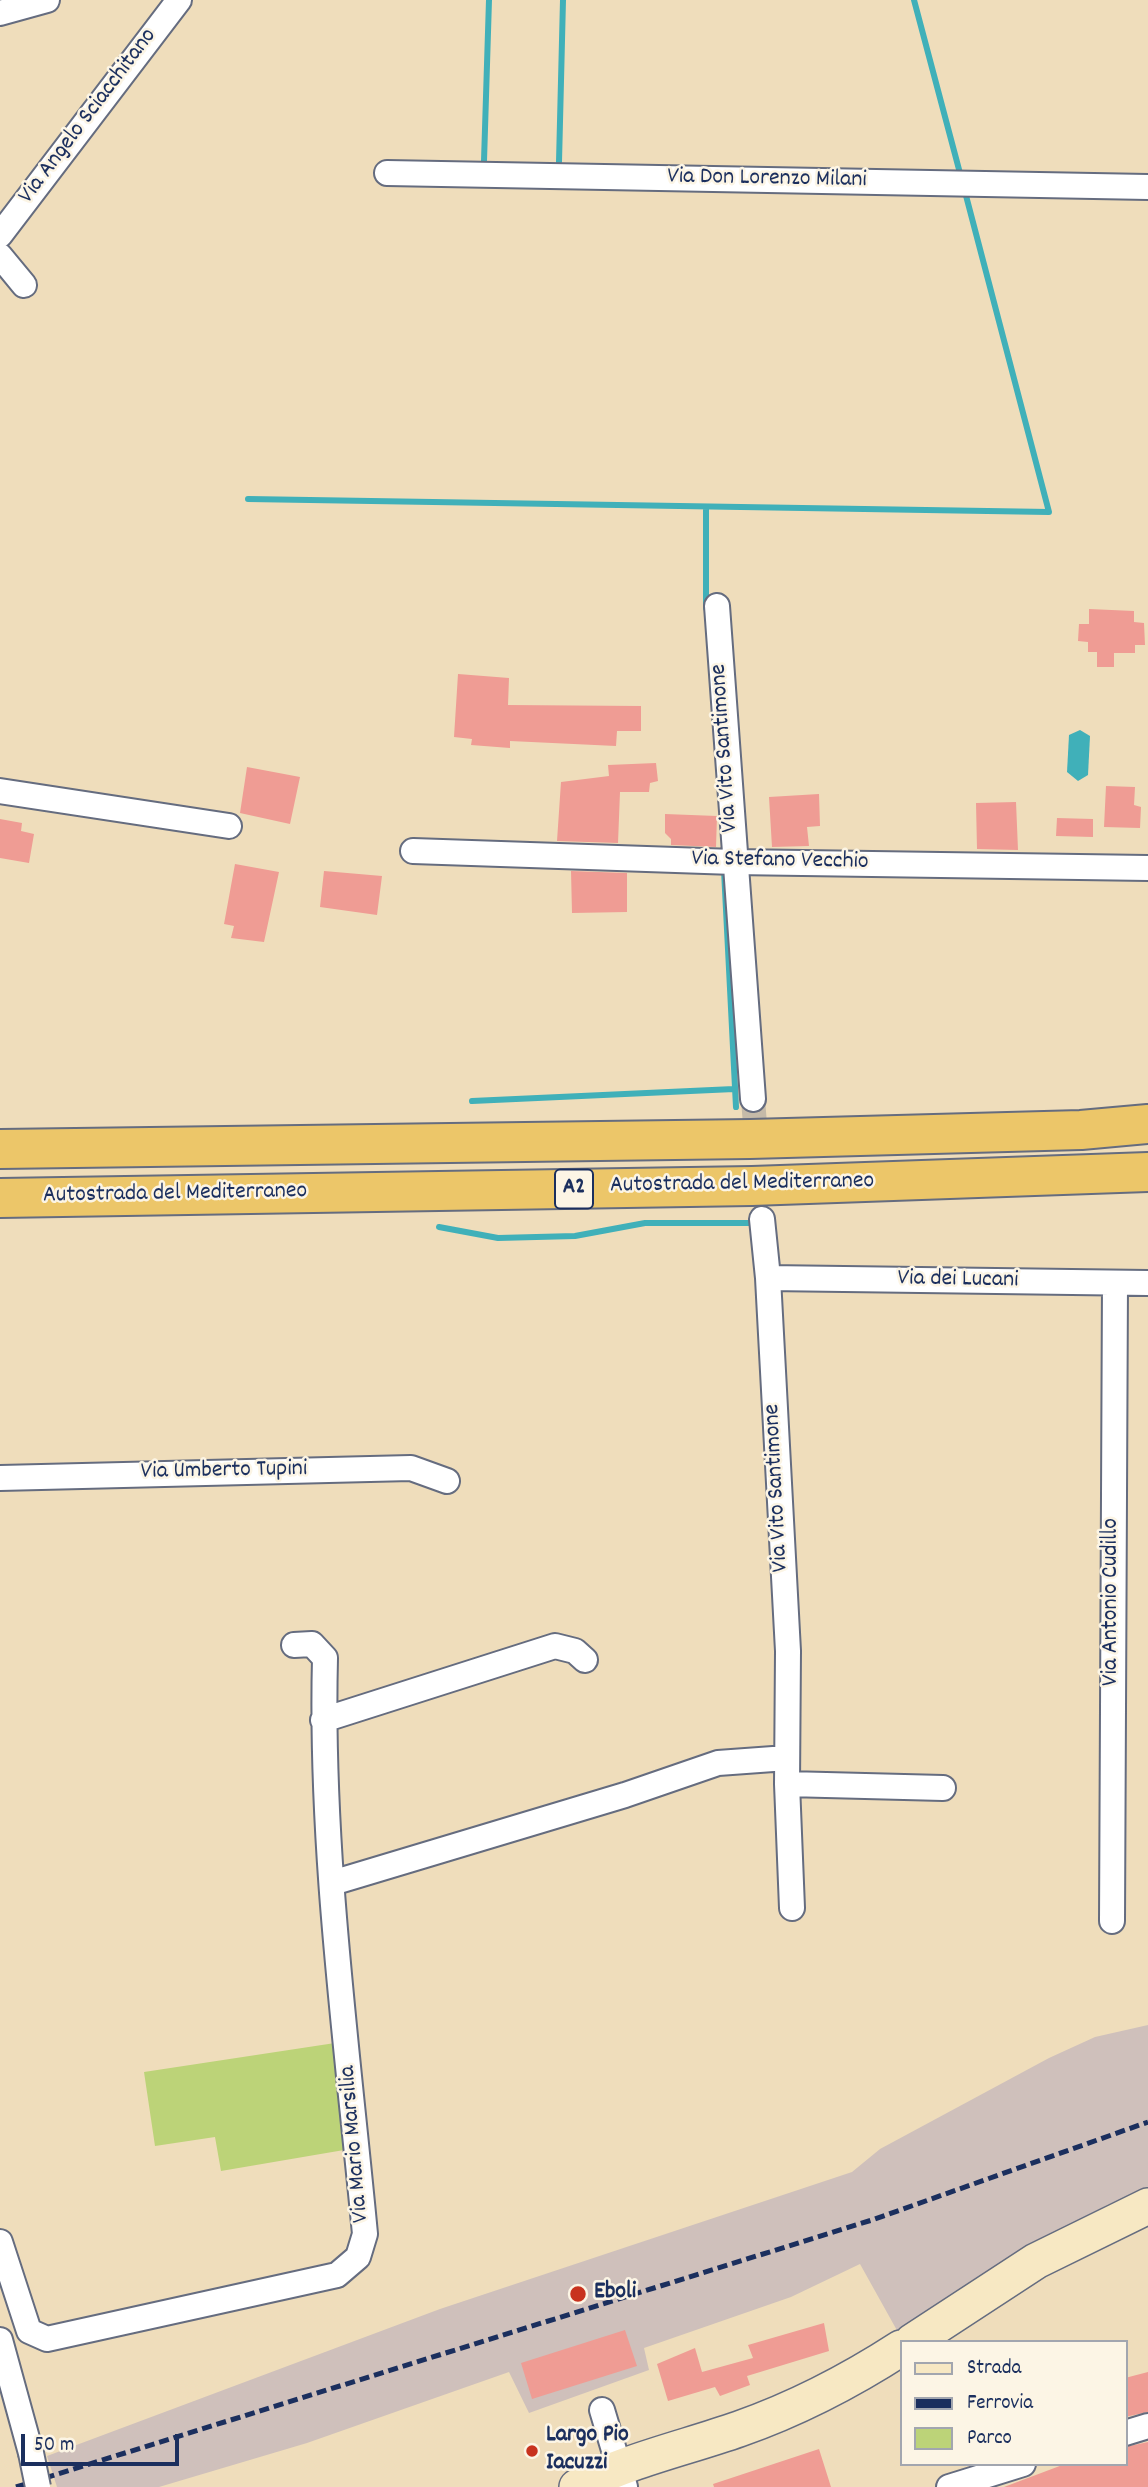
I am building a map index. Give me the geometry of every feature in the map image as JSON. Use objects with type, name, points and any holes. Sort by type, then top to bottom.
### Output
[{"type":"highway","name":"Autostrada del Mediterraneo","points":[[0,1149],[750,1139],[1082,1130],[1148,1124]]},
{"type":"highway","name":"Autostrada del Mediterraneo","points":[[0,1198],[752,1186],[1148,1172]]},
{"type":"street","points":[[0,13],[47,0]]},
{"type":"street","name":"Via Angelo Sciacchitano","points":[[0,235],[179,0]]},
{"type":"street","name":"Via Don Lorenzo Milani","points":[[387,173],[1148,187]]},
{"type":"street","points":[[0,256],[24,285]]},
{"type":"street","name":"Via Vito Santimone","points":[[717,606],[752,1100]]},
{"type":"street","points":[[0,790],[229,826]]},
{"type":"street","name":"Via Stefano Vecchio","points":[[413,851],[734,862],[1148,868]]},
{"type":"street","name":"Via Vito Santimone","points":[[762,1219],[768,1278],[788,1651],[787,1784],[792,1908]]},
{"type":"street","name":"Via dei Lucani","points":[[768,1278],[1148,1283]]},
{"type":"street","name":"Via Antonio Cudillo","points":[[1112,1921],[1115,1283]]},
{"type":"street","name":"Via Umberto Tupini","points":[[0,1478],[411,1468],[447,1481]]},
{"type":"street","name":"Via Mario Marsilia","points":[[0,2242],[29,2331],[47,2339],[337,2275],[358,2257],[365,2234],[332,1883],[323,1720],[324,1658],[312,1644],[294,1645]]},
{"type":"street","points":[[323,1720],[555,1646],[575,1651],[585,1660]]},
{"type":"street","points":[[332,1883],[625,1795],[718,1763],[787,1758]]},
{"type":"street","points":[[787,1784],[943,1788]]},
{"type":"street","points":[[915,2340],[1036,2260],[1148,2206]]},
{"type":"street","points":[[0,2340],[38,2487]]},
{"type":"street","points":[[578,2487],[622,2477],[810,2400],[900,2349]]},
{"type":"street","points":[[603,2410],[622,2477]]},
{"type":"street","points":[[1127,2432],[1148,2426]]},
{"type":"street","points":[[949,2487],[1017,2466]]},
{"type":"shaded area","points":[[1148,2025],[1148,2188],[1107,2205],[899,2334],[860,2264],[791,2297],[644,2348],[649,2370],[529,2413],[509,2372],[307,2443],[159,2487],[57,2487],[47,2456],[440,2309],[852,2172],[880,2149],[1049,2058],[1095,2037]]},
{"type":"green space","points":[[335,2043],[344,2150],[221,2171],[215,2137],[155,2146],[144,2072]]},
{"type":"water","points":[[1080,730],[1090,736],[1088,775],[1078,781],[1067,772],[1069,735]]},
{"type":"building","points":[[1089,609],[1134,611],[1134,622],[1144,623],[1145,645],[1135,645],[1135,653],[1114,653],[1114,667],[1097,667],[1097,652],[1088,652],[1088,642],[1078,641],[1079,624],[1089,624]]},
{"type":"building","points":[[458,674],[509,678],[508,705],[641,706],[641,731],[617,731],[616,746],[510,741],[510,748],[471,745],[472,739],[454,737]]},
{"type":"building","points":[[656,763],[658,781],[650,783],[649,792],[620,792],[618,843],[557,841],[561,782],[609,776],[608,765]]},
{"type":"building","points":[[247,767],[300,777],[290,824],[240,813]]},
{"type":"building","points":[[1106,786],[1135,787],[1134,805],[1141,807],[1140,828],[1104,827]]},
{"type":"building","points":[[819,794],[820,826],[807,827],[809,846],[772,847],[769,797]]},
{"type":"building","points":[[1016,802],[1018,850],[977,849],[976,803]]},
{"type":"building","points":[[665,814],[717,816],[716,847],[671,845],[671,839],[665,833]]},
{"type":"building","points":[[1057,818],[1093,819],[1093,837],[1056,836]]},
{"type":"building","points":[[0,819],[22,823],[21,831],[34,834],[29,863],[0,858]]},
{"type":"building","points":[[235,864],[279,872],[264,942],[231,938],[234,926],[224,924]]},
{"type":"building","points":[[324,871],[382,876],[377,915],[320,907]]},
{"type":"building","points":[[571,871],[627,873],[627,912],[572,913]]},
{"type":"building","points":[[824,2323],[829,2351],[747,2376],[750,2385],[720,2396],[715,2387],[668,2401],[657,2364],[695,2348],[702,2372],[753,2358],[748,2345]]},
{"type":"building","name":"Eboli","points":[[625,2330],[637,2366],[532,2399],[521,2363]]},
{"type":"building","points":[[1148,2372],[1148,2412],[1127,2417],[1127,2377]]},
{"type":"building","points":[[1148,2442],[1148,2487],[1004,2487],[1060,2466],[1127,2466],[1127,2447]]},
{"type":"building","points":[[819,2449],[831,2487],[714,2487],[713,2484]]},
{"type":"waterway","points":[[484,161],[489,0]]},
{"type":"waterway","points":[[559,162],[563,0]]},
{"type":"waterway","points":[[914,0],[961,177]]},
{"type":"waterway","points":[[248,499],[1049,512],[964,188]]},
{"type":"waterway","points":[[706,509],[706,608]]},
{"type":"waterway","points":[[724,870],[736,1107]]},
{"type":"waterway","points":[[472,1101],[734,1089]]},
{"type":"waterway","points":[[439,1227],[498,1238],[575,1236],[645,1223],[751,1223]]},
{"type":"tunnel","points":[[753,1099],[761,1201]]},
{"type":"railway","points":[[16,2487],[872,2220],[1148,2122]]},
{"type":"place","name":"Eboli","points":[[578,2294]]},
{"type":"place","name":"Largo Pio Iacuzzi","points":[[532,2451]]}]
